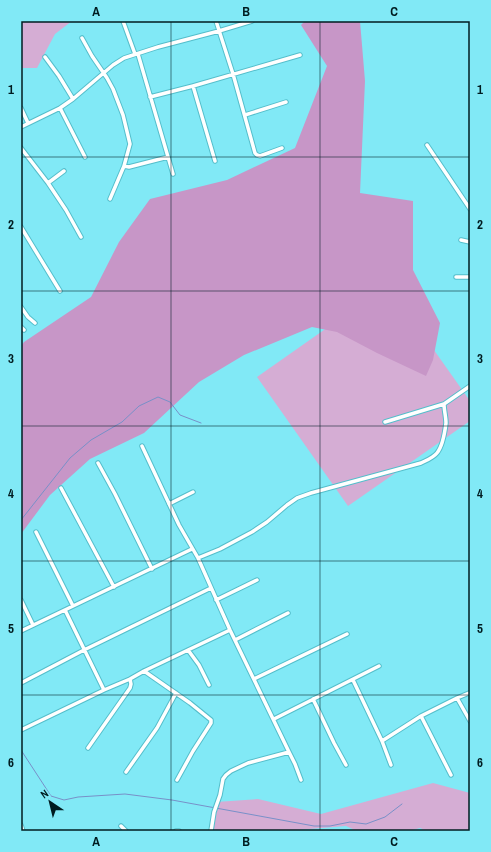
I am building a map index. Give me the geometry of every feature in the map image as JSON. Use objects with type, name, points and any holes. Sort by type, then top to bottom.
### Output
[{"type":"street","points":[[123,21],[136,54],[173,174]]},
{"type":"street","points":[[216,21],[257,156],[282,148]]},
{"type":"street","points":[[21,127],[60,108],[118,61],[158,47],[252,21]]},
{"type":"street","points":[[82,38],[110,84],[118,101],[128,131],[130,144],[124,166],[110,199]]},
{"type":"street","points":[[150,97],[300,55]]},
{"type":"street","points":[[45,56],[73,99]]},
{"type":"street","points":[[193,86],[215,161]]},
{"type":"street","points":[[245,115],[286,102]]},
{"type":"street","points":[[21,108],[28,123]]},
{"type":"street","points":[[60,108],[85,157]]},
{"type":"street","points":[[427,145],[470,209]]},
{"type":"street","points":[[21,148],[48,183],[81,236]]},
{"type":"street","points":[[124,166],[129,167],[168,157]]},
{"type":"street","points":[[48,183],[64,171]]},
{"type":"street","points":[[21,227],[60,290]]},
{"type":"street","points":[[461,240],[470,242]]},
{"type":"street","points":[[456,277],[470,277]]},
{"type":"street","points":[[21,307],[28,317],[35,323]]},
{"type":"street","points":[[385,422],[444,404],[470,386]]},
{"type":"street","points":[[198,558],[220,549],[252,532],[298,498],[310,493],[431,458],[437,454],[440,449],[444,434],[446,422],[444,404]]},
{"type":"street","points":[[142,446],[169,504],[198,558],[230,630],[290,752],[301,780]]},
{"type":"street","points":[[98,463],[152,568]]},
{"type":"street","points":[[61,488],[114,587]]},
{"type":"street","points":[[169,504],[193,492]]},
{"type":"street","points":[[36,532],[73,606]]},
{"type":"street","points":[[21,631],[192,549]]},
{"type":"street","points":[[216,600],[257,580]]},
{"type":"street","points":[[21,683],[84,650],[211,588]]},
{"type":"street","points":[[21,600],[33,625]]},
{"type":"street","points":[[65,610],[104,690]]},
{"type":"street","points":[[235,640],[288,613]]},
{"type":"street","points":[[21,730],[230,630]]},
{"type":"street","points":[[254,679],[347,634]]},
{"type":"street","points":[[188,650],[199,665],[209,685]]},
{"type":"street","points":[[274,719],[380,666]]},
{"type":"street","points":[[144,671],[190,703],[211,720],[211,723],[177,780]]},
{"type":"street","points":[[88,748],[130,688],[130,679]]},
{"type":"street","points":[[353,680],[382,741],[391,766]]},
{"type":"street","points":[[126,772],[157,728],[176,693]]},
{"type":"street","points":[[382,741],[421,716],[468,693]]},
{"type":"street","points":[[457,698],[470,721]]},
{"type":"street","points":[[313,699],[346,765]]},
{"type":"street","points":[[421,716],[451,775]]},
{"type":"street","points":[[211,831],[214,812],[220,796],[223,779],[226,775],[248,763],[290,752]]},
{"type":"street","points":[[21,825],[24,831]]},
{"type":"street","points":[[121,826],[126,831]]},
{"type":"shaded area","points":[[21,21],[72,21],[55,34],[37,68],[21,68]]},
{"type":"shaded area","points":[[305,21],[360,21],[365,81],[360,193],[413,201],[413,270],[440,323],[433,360],[426,376],[337,332],[312,327],[244,355],[199,382],[144,433],[90,459],[50,495],[21,534],[21,346],[24,342],[91,297],[119,242],[150,199],[227,180],[295,148],[327,66],[301,25]]},
{"type":"shaded area","points":[[388,285],[470,401],[470,421],[348,506],[257,377]]},
{"type":"shaded area","points":[[433,783],[470,793],[470,831],[427,831],[420,828],[409,831],[357,831],[346,826],[285,831],[219,831],[213,829],[216,802],[258,799],[321,814]]},
{"type":"waterway","points":[[21,520],[70,458],[91,440],[122,422],[139,406],[158,397],[170,402],[180,415],[201,423]]},
{"type":"waterway","points":[[21,750],[51,796],[64,800],[78,797],[125,794],[172,800],[314,826],[330,826],[350,822],[366,824],[385,817],[402,804]]}]
